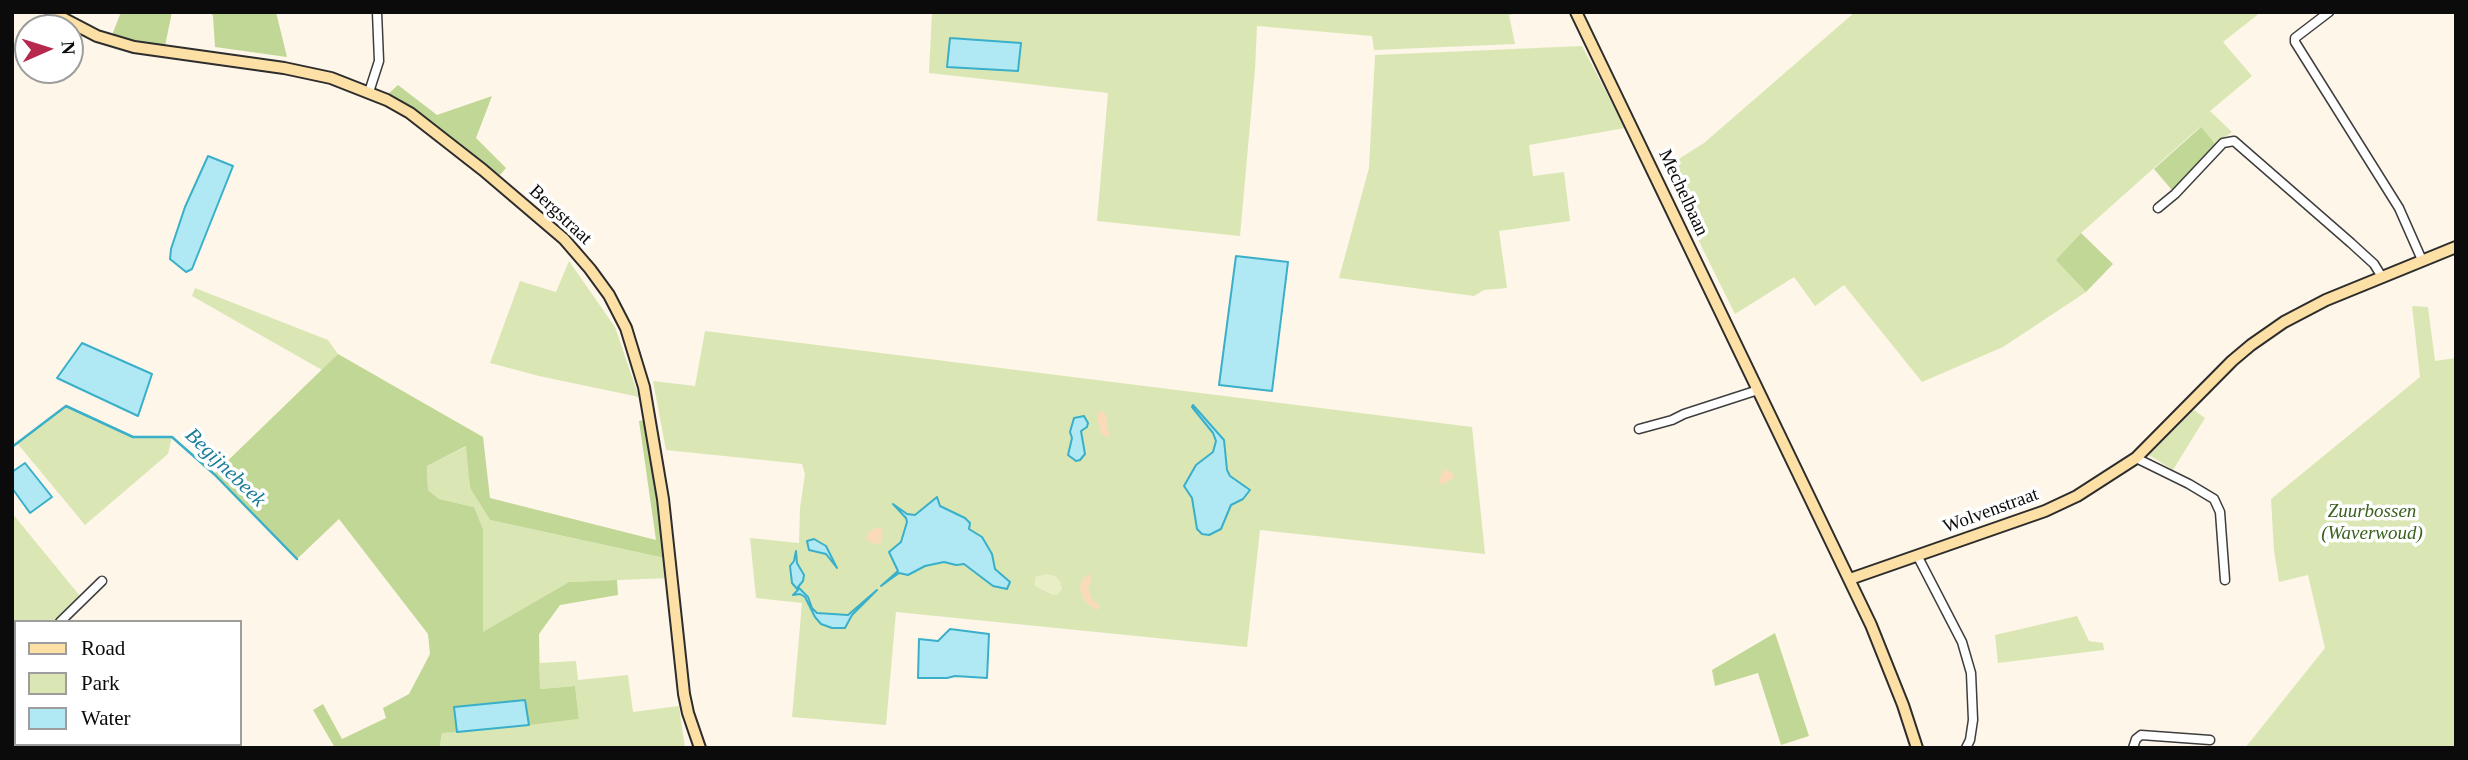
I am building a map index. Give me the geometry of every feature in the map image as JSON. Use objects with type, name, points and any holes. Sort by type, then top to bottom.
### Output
[{"type":"street","name":"Bergstraat","points":[[51,12],[97,36],[134,47],[284,68],[331,78],[369,92],[410,113],[483,170],[564,239],[590,269],[619,314],[636,356],[651,422],[673,573],[684,694],[700,748]]},
{"type":"street","points":[[369,92],[379,61],[377,12]]},
{"type":"street","name":"Mechelbaan","points":[[1576,12],[1850,579],[1889,669],[1917,748]]},
{"type":"street","points":[[2329,12],[2295,38],[2295,42],[2399,208],[2422,260]]},
{"type":"street","points":[[2158,208],[2175,194],[2222,144],[2234,141],[2351,243],[2374,264],[2382,276]]},
{"type":"street","name":"Wolvenstraat","points":[[1850,579],[2045,511],[2077,496],[2136,458],[2251,345],[2301,312],[2456,247]]},
{"type":"street","points":[[1639,429],[1672,421],[1684,414],[1758,390]]},
{"type":"street","points":[[2136,458],[2214,499],[2220,512],[2225,580]]},
{"type":"street","points":[[1919,557],[1962,642],[1971,673],[1973,720],[1966,748]]},
{"type":"street","points":[[62,620],[102,581]]},
{"type":"street","points":[[2133,748],[2136,739],[2141,735],[2210,740]]},
{"type":"green space","points":[[121,12],[172,12],[165,46],[133,42],[112,35]]},
{"type":"green space","points":[[210,12],[276,12],[287,57],[215,47],[213,16]]},
{"type":"green space","points":[[932,12],[1521,12],[1509,15],[1515,44],[1374,50],[1372,36],[1257,26],[1240,236],[1097,221],[1108,93],[929,73]]},
{"type":"green space","points":[[1855,12],[2261,12],[2223,42],[2252,76],[2210,111],[2232,132],[2215,144],[2200,127],[2081,233],[2057,260],[2086,292],[2003,347],[1922,382],[1844,285],[1815,306],[1794,277],[1735,314],[1663,169],[1704,143]]},
{"type":"green space","points":[[1582,46],[1625,128],[1529,145],[1533,176],[1564,172],[1570,221],[1499,231],[1507,288],[1484,290],[1474,296],[1339,278],[1369,168],[1375,55]]},
{"type":"green space","points":[[398,85],[437,115],[492,96],[476,138],[506,168],[500,175],[388,94]]},
{"type":"green space","points":[[2201,127],[2221,151],[2177,196],[2154,169]]},
{"type":"green space","points":[[2081,233],[2113,264],[2086,292],[2056,260]]},
{"type":"green space","points":[[569,261],[615,327],[639,397],[490,363],[520,281],[556,292]]},
{"type":"green space","points":[[195,288],[328,340],[338,354],[322,370],[192,296]]},
{"type":"green space","name":"Zuurbossen (Waverwoud)","points":[[2412,306],[2428,307],[2435,361],[2456,358],[2456,748],[2245,748],[2325,648],[2308,575],[2279,582],[2271,499],[2420,377]]},
{"type":"green space","points":[[705,331],[1472,427],[1485,554],[1260,530],[1247,647],[896,612],[886,725],[792,717],[802,603],[756,598],[750,538],[799,543],[805,474],[802,464],[666,450],[653,381],[695,386]]},
{"type":"green space","points":[[338,354],[483,437],[490,498],[656,540],[639,421],[649,419],[669,559],[490,520],[470,488],[466,446],[427,466],[428,490],[439,499],[474,507],[483,529],[483,632],[569,582],[617,580],[618,595],[560,605],[539,634],[540,689],[575,686],[579,719],[529,725],[525,700],[454,707],[457,732],[442,733],[440,746],[335,748],[313,710],[323,704],[342,739],[386,718],[383,708],[409,694],[430,654],[428,634],[339,519],[297,559],[214,474]]},
{"type":"green space","points":[[66,406],[133,437],[172,437],[168,454],[85,525],[17,443]]},
{"type":"green space","points":[[2194,410],[2205,418],[2173,470],[2149,455]]},
{"type":"green space","points":[[467,446],[470,488],[490,520],[669,559],[670,578],[569,582],[483,633],[483,529],[474,507],[439,499],[428,490],[427,466]]},
{"type":"green space","points":[[12,513],[80,596],[56,620],[14,620],[14,656]]},
{"type":"green space","points":[[1046,574],[1055,576],[1060,581],[1062,589],[1058,594],[1053,595],[1035,586],[1035,577]]},
{"type":"green space","points":[[2077,616],[2089,641],[2103,643],[2104,650],[1998,663],[1995,635]]},
{"type":"green space","points":[[1775,633],[1809,736],[1781,745],[1758,673],[1715,686],[1712,670]]},
{"type":"green space","points":[[576,661],[578,680],[628,675],[633,712],[679,706],[685,748],[440,748],[442,733],[579,719],[575,686],[540,689],[540,663]]},
{"type":"green space","points":[[147,746],[234,746],[234,748]]},
{"type":"sand","points":[[1103,411],[1110,434],[1108,438],[1101,433],[1097,418],[1098,413]]},
{"type":"sand","points":[[1444,469],[1452,472],[1454,478],[1442,485],[1438,481]]},
{"type":"sand","points":[[876,528],[881,528],[883,532],[882,542],[877,544],[869,542],[866,537]]},
{"type":"sand","points":[[1088,574],[1092,578],[1088,589],[1092,599],[1100,606],[1098,611],[1085,602],[1080,589],[1082,580]]},
{"type":"water","points":[[950,38],[1021,43],[1018,71],[947,67]]},
{"type":"water","points":[[208,156],[233,166],[192,269],[186,272],[170,259],[171,249],[185,207]]},
{"type":"water","points":[[1236,256],[1288,262],[1272,391],[1219,385]]},
{"type":"water","points":[[82,343],[152,374],[138,416],[57,378]]},
{"type":"water","points":[[1193,405],[1224,440],[1230,476],[1250,490],[1243,499],[1231,505],[1221,529],[1209,535],[1202,534],[1197,529],[1192,498],[1184,486],[1196,465],[1213,452],[1216,441]]},
{"type":"water","points":[[1084,416],[1088,423],[1081,431],[1085,454],[1076,461],[1068,455],[1072,438],[1070,432],[1074,418]]},
{"type":"water","points":[[25,463],[52,497],[30,513],[12,488],[12,472]]},
{"type":"water","points":[[937,497],[940,506],[965,518],[970,523],[969,529],[982,537],[992,554],[995,569],[1010,582],[1007,589],[993,586],[964,564],[944,562],[925,566],[908,575],[899,573],[881,586],[898,571],[889,552],[901,542],[907,522],[893,504],[907,514],[915,515]]},
{"type":"water","points":[[814,539],[826,546],[837,568],[826,554],[809,550],[807,541]]},
{"type":"water","points":[[796,551],[797,563],[804,575],[798,587],[808,597],[817,613],[848,615],[877,590],[852,615],[845,628],[832,628],[821,624],[805,597],[800,594],[793,595],[798,590],[792,583],[790,566]]},
{"type":"water","points":[[950,629],[989,634],[987,678],[918,678],[919,639],[938,641]]},
{"type":"water","points":[[525,700],[529,725],[457,732],[454,707]]},
{"type":"waterway","name":"Begijnebeek","points":[[12,447],[66,406],[133,437],[172,437],[214,474],[297,559]]}]
